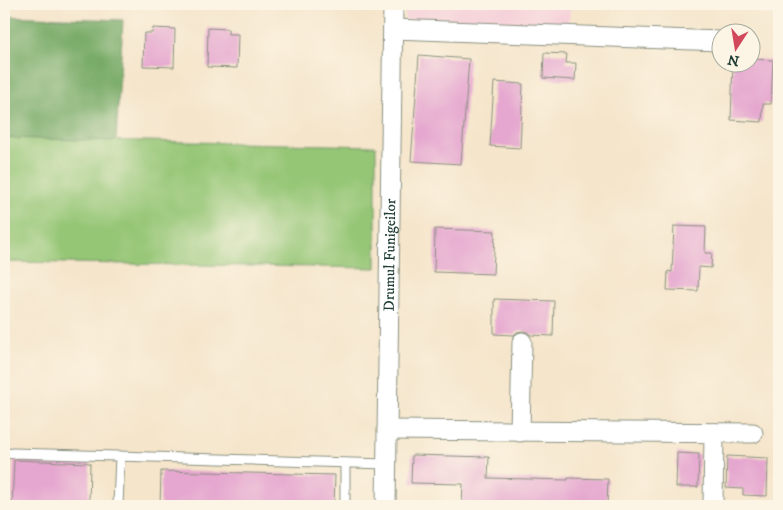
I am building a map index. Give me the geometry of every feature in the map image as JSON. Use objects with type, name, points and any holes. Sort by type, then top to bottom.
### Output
[{"type":"street","name":"Drumul Funigeilor","points":[[386,506],[393,4]]},
{"type":"street","points":[[393,29],[710,41]]},
{"type":"street","points":[[520,432],[522,342]]},
{"type":"street","points":[[387,430],[753,433]]},
{"type":"street","points":[[713,506],[714,433]]},
{"type":"lane","points":[[4,457],[6,454],[13,453],[386,464]]},
{"type":"lane","points":[[118,506],[120,456]]},
{"type":"lane","points":[[345,463],[345,506]]},
{"type":"shaded area","points":[[406,4],[570,4],[569,27],[405,20]]},
{"type":"green space","points":[[4,16],[123,20],[116,141],[4,138]]},
{"type":"green space","points":[[4,138],[376,146],[376,268],[4,262]]},
{"type":"building","points":[[153,28],[175,29],[174,67],[143,66],[144,33],[152,33]]},
{"type":"building","points":[[208,28],[228,29],[228,34],[238,34],[237,68],[207,67]]},
{"type":"building","points":[[544,53],[567,54],[566,63],[576,63],[575,80],[543,78]]},
{"type":"building","points":[[419,55],[469,59],[461,164],[411,161]]},
{"type":"building","points":[[760,59],[773,60],[771,104],[763,104],[762,122],[731,120],[733,72],[760,72]]},
{"type":"building","points":[[494,82],[523,84],[520,148],[490,146]]},
{"type":"building","points":[[674,226],[706,227],[705,253],[712,253],[711,268],[699,267],[698,291],[667,290],[668,271],[672,272]]},
{"type":"building","points":[[435,229],[495,231],[493,274],[434,272]]},
{"type":"building","points":[[494,299],[554,301],[553,336],[531,335],[523,331],[517,332],[514,335],[494,334]]},
{"type":"building","points":[[677,453],[699,454],[698,487],[676,487]]},
{"type":"building","points":[[412,455],[489,457],[488,478],[608,479],[607,506],[462,506],[463,484],[411,483]]},
{"type":"building","points":[[727,456],[768,458],[767,496],[743,495],[743,489],[726,488]]},
{"type":"building","points":[[14,460],[90,463],[89,506],[12,506]]},
{"type":"building","points":[[161,471],[335,475],[334,506],[160,506]]}]
